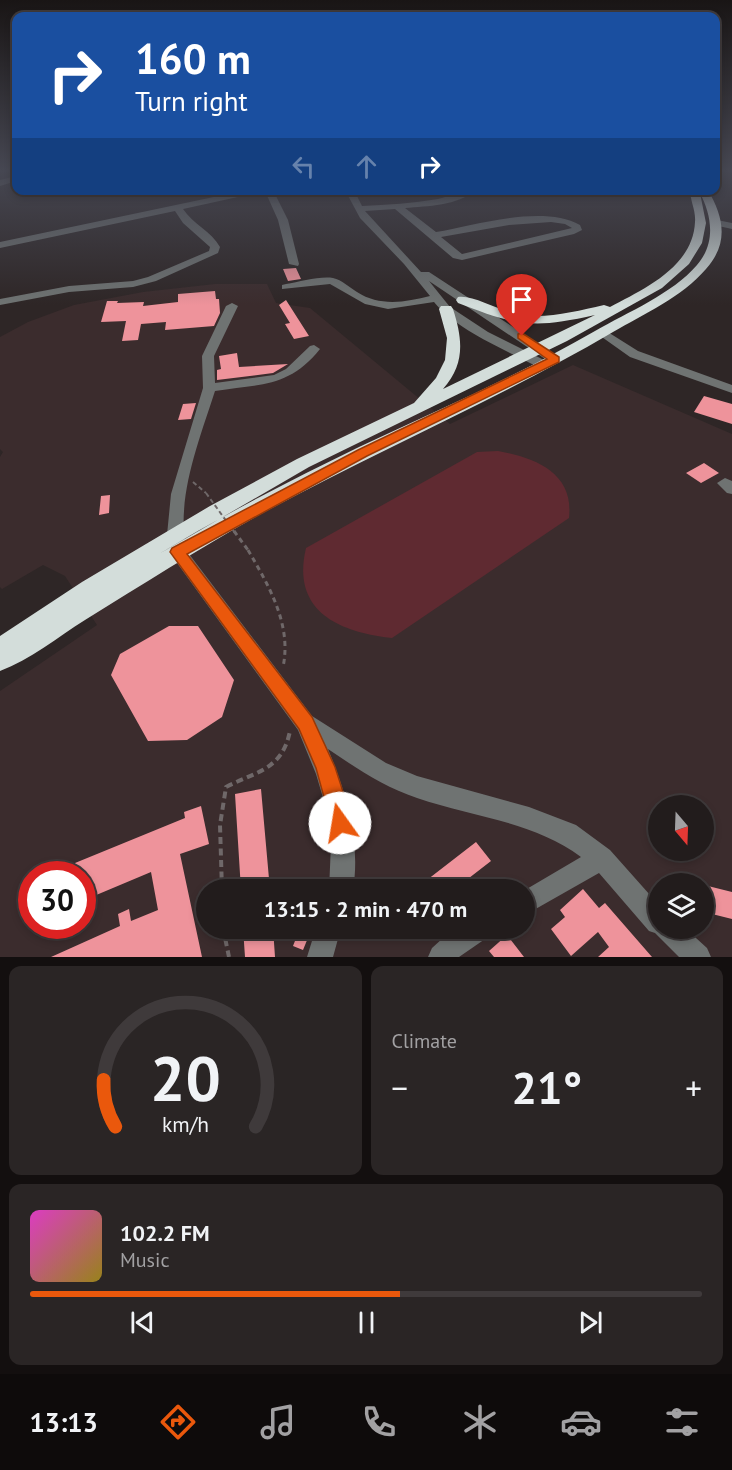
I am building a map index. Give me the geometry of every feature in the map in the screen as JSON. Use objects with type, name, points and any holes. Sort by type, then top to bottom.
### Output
[{"type":"highway","points":[[4,640],[86,590],[362,453],[541,358],[666,279],[679,268],[689,254],[703,223],[702,216]]},
{"type":"highway","points":[[0,661],[281,475],[348,440],[603,333],[642,312],[688,280],[702,267],[724,224]]},
{"type":"highway","points":[[463,300],[503,315],[529,320],[561,317],[621,306]]},
{"type":"highway","points":[[407,414],[441,382],[452,367],[455,341],[442,303]]},
{"type":"street","points":[[0,245],[141,216]]},
{"type":"street","points":[[0,302],[69,289],[133,284],[152,279],[213,253],[215,247],[213,243],[183,216]]},
{"type":"street","points":[[282,216],[294,264]]},
{"type":"street","points":[[365,216],[442,303],[484,334],[541,358]]},
{"type":"street","points":[[409,216],[457,256],[462,257],[571,232],[577,230],[577,226],[560,218],[513,222],[434,235]]},
{"type":"street","points":[[513,222],[535,240]]},
{"type":"street","points":[[408,262],[541,358]]},
{"type":"street","points":[[286,287],[331,281],[358,298],[381,305],[442,303]]},
{"type":"street","points":[[232,306],[208,356],[209,388],[178,494],[175,545],[299,715],[325,767],[337,804],[344,842],[341,879]]},
{"type":"street","points":[[603,333],[634,354],[732,389]]},
{"type":"street","points":[[209,388],[277,378],[290,372],[314,349]]},
{"type":"street","points":[[299,715],[378,770],[416,787],[529,818],[568,833],[602,858],[648,911]]},
{"type":"street","points":[[535,897],[602,858]]},
{"type":"street","points":[[320,957],[326,939]]},
{"type":"street","points":[[441,957],[461,939]]},
{"type":"street","points":[[678,939],[698,957]]},
{"type":"path","points":[[206,493],[248,550],[273,594],[282,626],[284,663],[276,684]]},
{"type":"path","points":[[222,879],[220,825],[226,787],[240,779],[261,774],[276,762],[286,750],[299,715]]},
{"type":"path","points":[[225,939],[229,957]]},
{"type":"shaded area","points":[[215,284],[267,284],[276,303],[310,308],[450,424],[573,365],[732,434],[732,957],[0,957],[0,691],[97,625],[65,576],[43,565],[2,589],[0,587],[0,457],[3,452],[0,449],[0,337],[28,322],[74,305],[143,292]]},
{"type":"shaded area","points":[[498,451],[526,458],[550,470],[565,490],[569,502],[569,518],[392,638],[372,635],[337,623],[312,603],[306,588],[303,570],[306,548],[477,452]]},
{"type":"building","points":[[296,268],[301,279],[288,281],[283,269]]},
{"type":"building","points":[[215,291],[216,299],[219,299],[220,313],[214,326],[165,330],[166,322],[141,324],[138,340],[122,341],[126,321],[101,322],[107,301],[144,302],[143,306],[178,302],[178,294]]},
{"type":"building","points":[[286,300],[309,336],[294,339],[285,324],[290,323],[279,305]]},
{"type":"building","points":[[237,353],[239,367],[288,364],[273,373],[217,380],[217,370],[221,369],[219,356]]},
{"type":"building","points":[[704,396],[732,404],[732,424],[694,412]]},
{"type":"building","points":[[196,403],[191,419],[178,420],[183,404]]},
{"type":"building","points":[[704,463],[719,473],[701,483],[686,473]]},
{"type":"building","points":[[110,495],[109,513],[99,515],[101,496]]},
{"type":"building","points":[[169,626],[198,626],[234,680],[222,717],[187,740],[148,741],[111,675],[120,654]]},
{"type":"building","points":[[261,789],[269,879],[240,879],[235,794]]},
{"type":"building","points":[[201,806],[209,844],[180,854],[196,929],[196,939],[198,939],[202,957],[51,957],[91,939],[96,939],[96,937],[120,926],[118,914],[129,909],[131,921],[158,910],[151,872],[96,895],[96,861],[80,861],[185,818],[184,812]]},
{"type":"building","points":[[476,842],[491,861],[468,879],[428,879]]},
{"type":"building","points":[[714,888],[732,892],[732,919],[714,914]]},
{"type":"building","points":[[583,889],[599,908],[605,903],[652,957],[598,957],[609,947],[598,932],[571,956],[551,929],[565,917],[560,910]]},
{"type":"building","points":[[244,939],[274,939],[275,957],[245,957]]},
{"type":"building","points":[[296,939],[308,939],[303,950],[293,946]]},
{"type":"building","points":[[502,939],[510,939],[524,957],[494,957],[489,951]]},
{"type":"route","points":[[340,823],[337,804],[325,767],[305,723],[178,552],[362,453],[497,390],[555,360],[522,336]]}]
